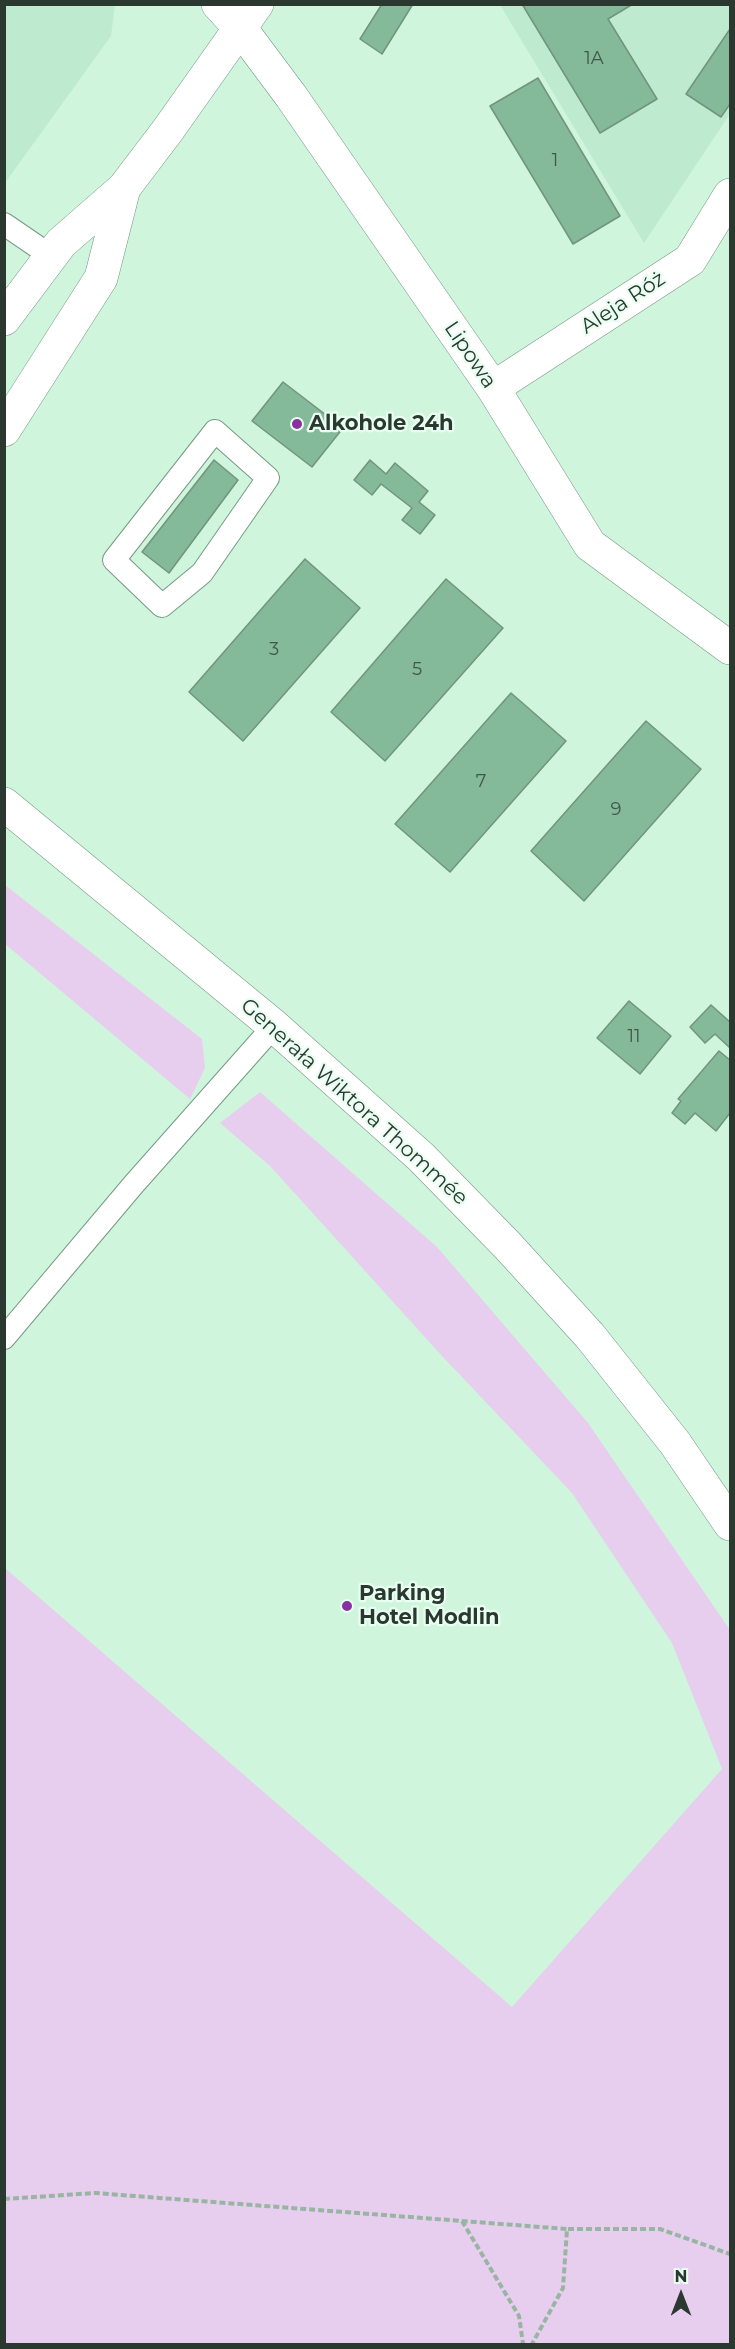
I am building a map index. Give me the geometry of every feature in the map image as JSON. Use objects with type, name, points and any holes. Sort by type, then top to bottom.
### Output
[{"type":"main road","name":"Lipowa","points":[[218,4],[249,16],[291,96],[493,388],[590,544],[730,648]]},
{"type":"main road","points":[[4,319],[61,243],[124,188],[249,16]]},
{"type":"main road","points":[[4,430],[101,278],[124,188]]},
{"type":"main road","name":"Aleja Róż","points":[[493,388],[690,260],[730,195]]},
{"type":"main road","points":[[4,791],[32,826]]},
{"type":"main road","name":"Generała Wiktora Thommée","points":[[4,804],[274,1026],[413,1150],[508,1245],[590,1336],[675,1443],[730,1524]]},
{"type":"lane","points":[[4,224],[51,256]]},
{"type":"lane","points":[[215,431],[268,478],[202,573],[162,606],[114,560],[215,431]]},
{"type":"lane","points":[[4,1338],[134,1184],[274,1026]]},
{"type":"path","points":[[4,2199],[95,2193],[567,2229],[660,2229],[730,2254]]},
{"type":"path","points":[[462,2220],[519,2316],[523,2344]]},
{"type":"path","points":[[532,2344],[563,2288],[567,2229]]},
{"type":"shaded area","points":[[5,4],[115,5],[111,36],[5,183]]},
{"type":"shaded area","points":[[500,5],[730,5],[730,114],[644,243]]},
{"type":"shaded area","points":[[5,885],[202,1039],[205,1068],[190,1099],[5,944]]},
{"type":"shaded area","points":[[260,1092],[437,1247],[588,1423],[730,1630],[730,2344],[5,2344],[5,1568],[512,2007],[722,1769],[672,1643],[572,1493],[442,1356],[270,1166],[220,1123]]},
{"type":"building","points":[[382,4],[413,4],[382,54],[360,39]]},
{"type":"building","points":[[522,4],[633,4],[608,19],[657,99],[600,133]]},
{"type":"building","points":[[730,29],[730,104],[721,117],[686,94]]},
{"type":"building","points":[[538,78],[620,216],[573,244],[490,106]]},
{"type":"building","name":"Alkohole 24h","points":[[283,382],[343,428],[312,467],[252,421]]},
{"type":"building","points":[[214,460],[238,480],[169,573],[142,552]]},
{"type":"building","points":[[370,460],[386,474],[395,463],[428,491],[419,502],[435,515],[420,534],[402,520],[412,508],[381,484],[372,495],[354,480]]},
{"type":"building","points":[[305,559],[360,608],[243,741],[189,692]]},
{"type":"building","points":[[446,579],[503,628],[385,761],[331,712]]},
{"type":"building","points":[[511,693],[566,741],[450,872],[395,824]]},
{"type":"building","points":[[646,721],[701,769],[584,901],[531,851]]},
{"type":"building","points":[[629,1001],[671,1036],[640,1074],[597,1038]]},
{"type":"building","points":[[711,1005],[730,1022],[730,1048],[715,1034],[705,1043],[690,1027]]},
{"type":"building","points":[[719,1051],[730,1060],[730,1113],[716,1131],[695,1113],[685,1124],[672,1113],[681,1101],[678,1099]]},
{"type":"place","name":"Alkohole 24h","points":[[297,424]]},
{"type":"place","name":"Parking Hotel Modlin","points":[[347,1606]]}]
